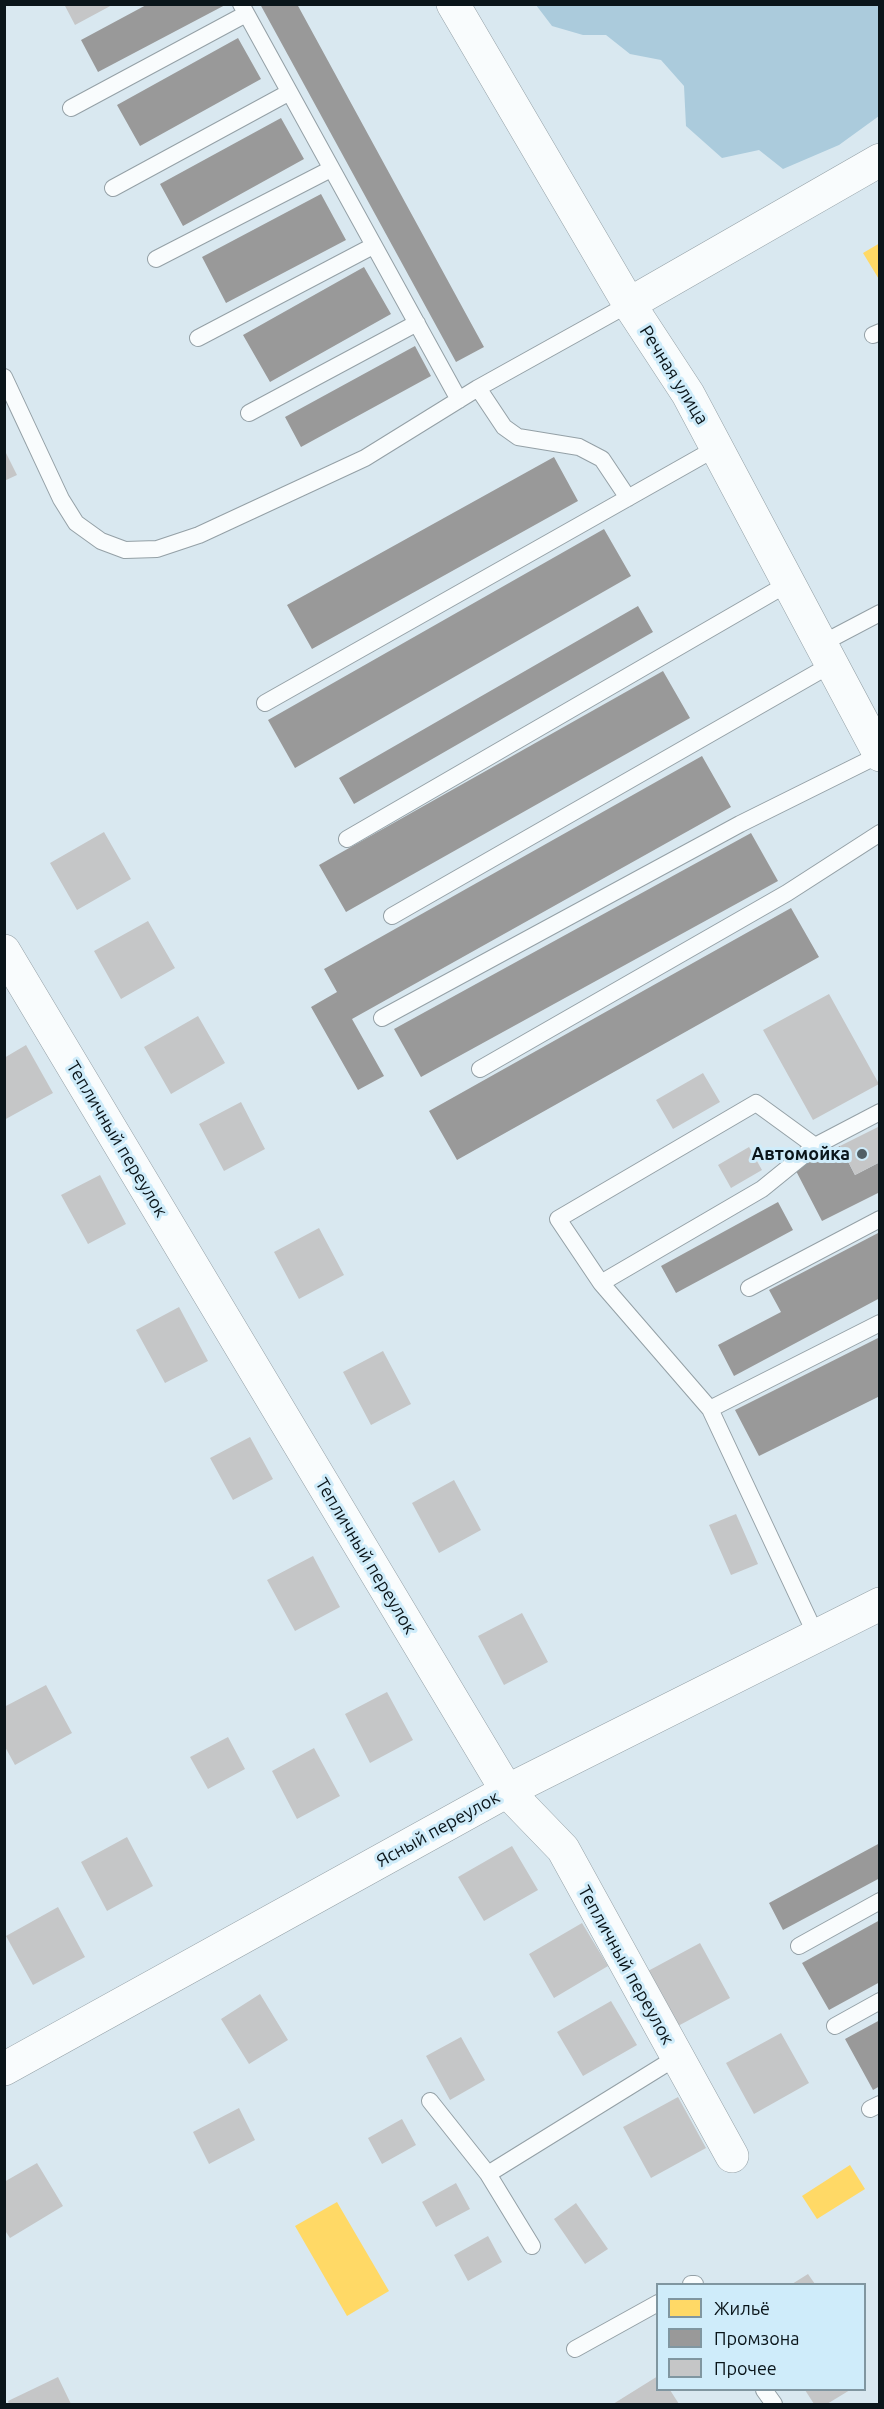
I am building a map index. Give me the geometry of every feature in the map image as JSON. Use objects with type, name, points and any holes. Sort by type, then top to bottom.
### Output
[{"type":"street","name":"Речная улица","points":[[453,4],[628,304],[688,394],[879,755]]},
{"type":"street","points":[[628,304],[879,160]]},
{"type":"street","name":"Тепличный переулок","points":[[4,951],[507,1791],[563,1849],[732,2156]]},
{"type":"street","name":"Ясный переулок","points":[[4,2069],[507,1791],[879,1604]]},
{"type":"lane","points":[[71,108],[244,9],[288,93],[459,400]]},
{"type":"lane","points":[[113,188],[288,93]]},
{"type":"lane","points":[[156,259],[331,169]]},
{"type":"lane","points":[[198,338],[373,246]]},
{"type":"lane","points":[[4,377],[61,499],[76,523],[101,541],[125,550],[157,549],[231,521],[365,458],[478,388],[628,304]]},
{"type":"lane","points":[[249,413],[417,323]]},
{"type":"lane","points":[[478,388],[504,427],[518,437],[579,447],[602,459],[628,498]]},
{"type":"lane","points":[[265,703],[718,447]]},
{"type":"lane","points":[[347,839],[789,583]]},
{"type":"lane","points":[[392,916],[826,654],[879,613]]},
{"type":"lane","points":[[382,1018],[740,824],[879,755]]},
{"type":"lane","points":[[480,1069],[787,893],[879,833]]},
{"type":"lane","points":[[815,1146],[756,1103],[558,1219],[601,1282],[711,1410],[816,1635]]},
{"type":"lane","points":[[601,1282],[762,1189],[815,1146],[879,1112]]},
{"type":"lane","points":[[749,1288],[879,1219]]},
{"type":"lane","points":[[711,1410],[879,1323]]},
{"type":"lane","points":[[799,1946],[879,1901]]},
{"type":"lane","points":[[835,2026],[879,2001]]},
{"type":"lane","points":[[488,2174],[677,2057]]},
{"type":"lane","points":[[430,2101],[488,2174],[532,2246]]},
{"type":"lane","points":[[575,2349],[656,2304]]},
{"type":"lane","points":[[765,2391],[774,2404]]},
{"type":"shaded area","points":[[536,5],[879,5],[879,116],[839,145],[783,169],[759,150],[722,158],[686,126],[684,86],[661,60],[630,54],[606,35],[583,35],[552,26]]},
{"type":"building: Жильё","points":[[880,243],[880,281],[863,253]]},
{"type":"building: Жильё","points":[[850,2165],[865,2189],[817,2219],[802,2196]]},
{"type":"building: Жильё","points":[[337,2202],[389,2291],[347,2316],[295,2226]]},
{"type":"building: Промзона","points":[[148,4],[227,4],[98,72],[81,40]]},
{"type":"building: Промзона","points":[[260,4],[297,4],[484,347],[456,362]]},
{"type":"building: Промзона","points":[[238,38],[261,79],[140,146],[117,105]]},
{"type":"building: Промзона","points":[[281,118],[304,159],[183,226],[160,184]]},
{"type":"building: Промзона","points":[[321,194],[346,240],[226,303],[202,257]]},
{"type":"building: Промзона","points":[[364,267],[391,314],[270,382],[243,335]]},
{"type":"building: Промзона","points":[[415,346],[431,376],[301,447],[285,417]]},
{"type":"building: Промзона","points":[[554,457],[578,501],[312,649],[287,605]]},
{"type":"building: Промзона","points":[[604,529],[631,576],[295,768],[268,720]]},
{"type":"building: Промзона","points":[[638,606],[653,632],[354,804],[339,778]]},
{"type":"building: Промзона","points":[[663,671],[690,718],[346,912],[319,865]]},
{"type":"building: Промзона","points":[[702,756],[731,807],[352,1019],[384,1076],[358,1090],[311,1007],[337,992],[324,969]]},
{"type":"building: Промзона","points":[[751,833],[778,881],[421,1077],[394,1029]]},
{"type":"building: Промзона","points":[[791,908],[819,957],[457,1160],[429,1111]]},
{"type":"building: Промзона","points":[[840,1146],[855,1175],[880,1162],[880,1192],[822,1221],[795,1169]]},
{"type":"building: Промзона","points":[[778,1202],[793,1230],[676,1293],[661,1266]]},
{"type":"building: Промзона","points":[[880,1232],[880,1298],[734,1376],[718,1345],[781,1312],[769,1290]]},
{"type":"building: Промзона","points":[[880,1337],[880,1396],[759,1456],[735,1410]]},
{"type":"building: Промзона","points":[[880,1843],[880,1878],[783,1930],[769,1903]]},
{"type":"building: Промзона","points":[[880,1920],[880,1982],[829,2010],[802,1963]]},
{"type":"building: Промзона","points":[[880,2020],[880,2086],[873,2090],[845,2039]]},
{"type":"building: Прочее","points":[[64,4],[114,4],[75,25]]},
{"type":"building: Прочее","points":[[4,449],[17,475],[4,481]]},
{"type":"building: Прочее","points":[[104,832],[131,879],[77,910],[50,863]]},
{"type":"building: Прочее","points":[[148,921],[175,968],[121,999],[94,951]]},
{"type":"building: Прочее","points":[[829,994],[879,1084],[813,1120],[763,1030]]},
{"type":"building: Прочее","points":[[198,1016],[225,1063],[171,1094],[144,1047]]},
{"type":"building: Прочее","points":[[26,1045],[53,1093],[4,1120],[4,1058]]},
{"type":"building: Прочее","points":[[703,1073],[720,1102],[673,1129],[656,1100]]},
{"type":"building: Прочее","points":[[241,1102],[265,1149],[224,1171],[199,1124]]},
{"type":"building: Прочее","name":"Автомойка","points":[[880,1126],[880,1162],[855,1175],[840,1146]]},
{"type":"building: Прочее","points":[[749,1147],[762,1170],[731,1188],[718,1165]]},
{"type":"building: Прочее","points":[[100,1175],[126,1224],[88,1244],[61,1195]]},
{"type":"building: Прочее","points":[[319,1228],[344,1275],[299,1299],[274,1252]]},
{"type":"building: Прочее","points":[[179,1307],[208,1361],[165,1383],[136,1330]]},
{"type":"building: Прочее","points":[[383,1351],[411,1404],[371,1425],[343,1372]]},
{"type":"building: Прочее","points":[[250,1437],[273,1479],[233,1500],[210,1458]]},
{"type":"building: Прочее","points":[[454,1480],[481,1530],[439,1553],[412,1503]]},
{"type":"building: Прочее","points":[[736,1514],[758,1564],[731,1575],[709,1525]]},
{"type":"building: Прочее","points":[[313,1556],[340,1607],[295,1631],[267,1580]]},
{"type":"building: Прочее","points":[[522,1613],[548,1662],[504,1685],[478,1636]]},
{"type":"building: Прочее","points":[[46,1685],[72,1733],[15,1765],[4,1745],[4,1707]]},
{"type":"building: Прочее","points":[[387,1692],[413,1740],[370,1763],[345,1714]]},
{"type":"building: Прочее","points":[[228,1737],[245,1769],[208,1789],[190,1757]]},
{"type":"building: Прочее","points":[[314,1748],[340,1796],[297,1819],[272,1771]]},
{"type":"building: Прочее","points":[[127,1837],[153,1886],[107,1911],[81,1862]]},
{"type":"building: Прочее","points":[[512,1846],[538,1890],[484,1921],[458,1877]]},
{"type":"building: Прочее","points":[[58,1907],[85,1957],[33,1985],[6,1936]]},
{"type":"building: Прочее","points":[[582,1923],[608,1966],[554,1998],[529,1954]]},
{"type":"building: Прочее","points":[[700,1943],[730,1998],[678,2026],[648,1971]]},
{"type":"building: Прочее","points":[[260,1994],[288,2040],[249,2064],[221,2019]]},
{"type":"building: Прочее","points":[[611,2001],[637,2045],[583,2076],[557,2032]]},
{"type":"building: Прочее","points":[[781,2033],[809,2083],[754,2114],[726,2063]]},
{"type":"building: Прочее","points":[[461,2037],[485,2080],[450,2100],[426,2056]]},
{"type":"building: Прочее","points":[[678,2097],[706,2148],[651,2178],[623,2127]]},
{"type":"building: Прочее","points":[[239,2108],[255,2140],[209,2164],[193,2132]]},
{"type":"building: Прочее","points":[[402,2119],[416,2145],[382,2164],[368,2138]]},
{"type":"building: Прочее","points":[[37,2163],[63,2206],[10,2238],[4,2229],[4,2182]]},
{"type":"building: Прочее","points":[[456,2183],[470,2209],[436,2227],[422,2202]]},
{"type":"building: Прочее","points":[[576,2203],[608,2249],[585,2264],[554,2219]]},
{"type":"building: Прочее","points":[[488,2236],[502,2262],[468,2281],[454,2255]]},
{"type":"building: Прочее","points":[[808,2274],[814,2283],[794,2283]]},
{"type":"building: Прочее","points":[[58,2377],[71,2404],[9,2404],[8,2401]]},
{"type":"building: Прочее","points":[[656,2377],[656,2391],[671,2391],[679,2404],[613,2404]]},
{"type":"building: Прочее","points":[[806,2391],[848,2391],[827,2404],[814,2404]]},
{"type":"place","name":"Автомойка","points":[[862,1154]]}]
